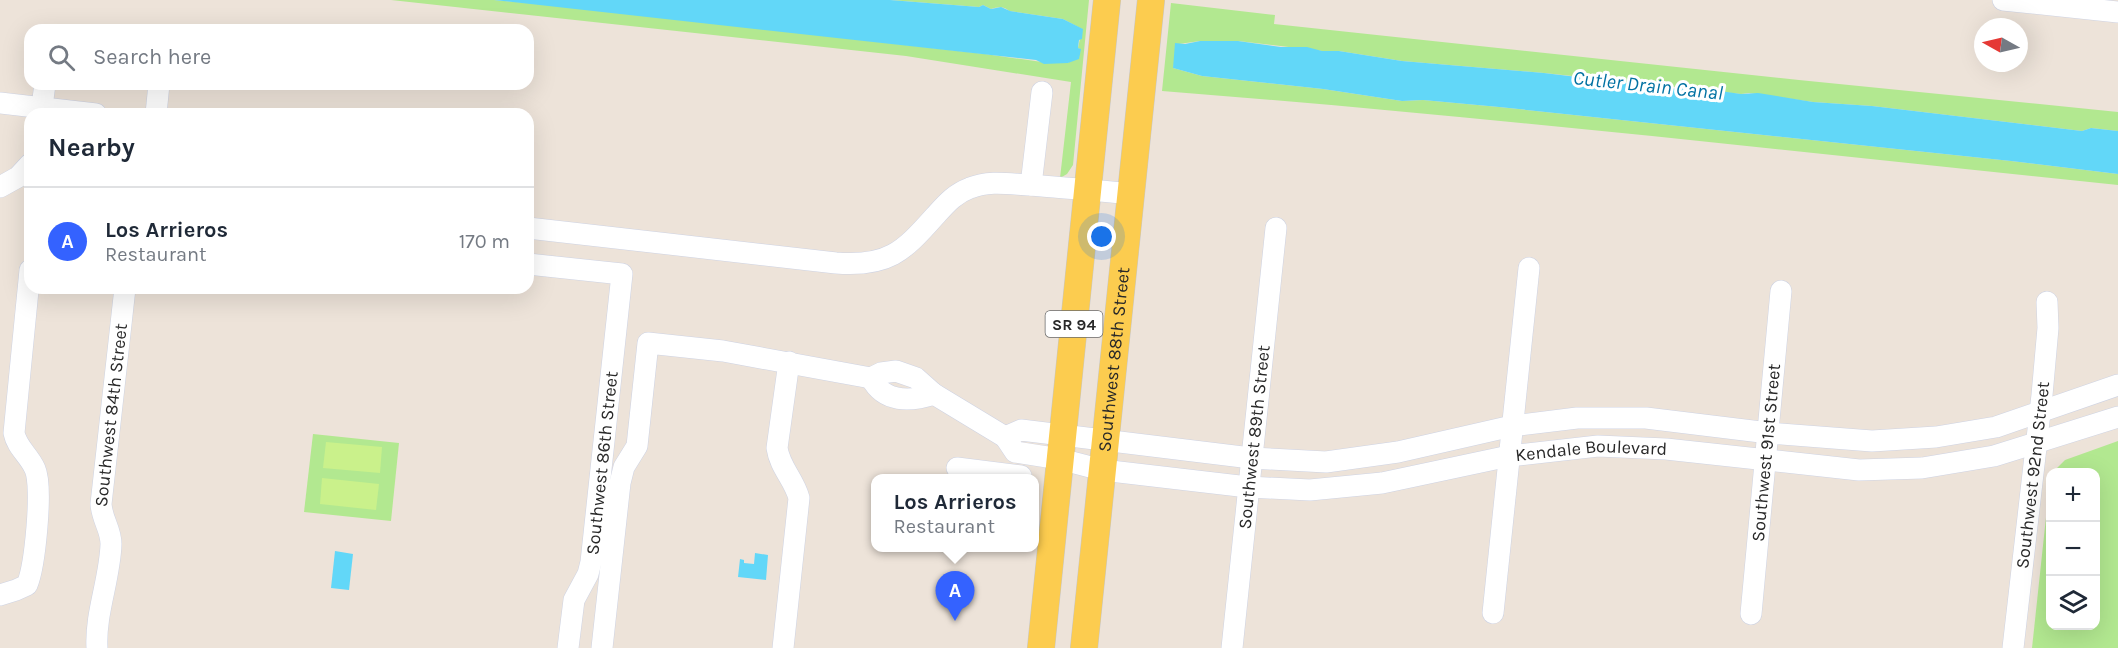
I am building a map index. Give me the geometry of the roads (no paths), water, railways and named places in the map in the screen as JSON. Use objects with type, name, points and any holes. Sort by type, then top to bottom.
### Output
[{"type":"main road","name":"SR 94","points":[[1041,648],[1107,0]]},
{"type":"main road","name":"Southwest 88th Street","points":[[1084,648],[1151,0]]},
{"type":"street","points":[[2003,0],[2118,12]]},
{"type":"street","points":[[41,108],[44,90]]},
{"type":"street","points":[[157,108],[158,90]]},
{"type":"street","points":[[1031,185],[1042,92]]},
{"type":"street","points":[[0,103],[26,108]]},
{"type":"street","points":[[0,187],[18,177],[24,170]]},
{"type":"street","points":[[534,229],[792,258],[859,263],[901,252],[951,198],[967,189],[988,183],[1131,194]]},
{"type":"street","name":"Southwest 89th Street","points":[[1232,648],[1276,228]]},
{"type":"street","name":"Southwest 86th Street","points":[[534,265],[622,274],[591,562],[588,574],[574,600],[568,648]]},
{"type":"street","points":[[1493,613],[1529,268]]},
{"type":"street","name":"Southwest 91st Street","points":[[1751,614],[1781,291]]},
{"type":"street","points":[[0,595],[27,585],[33,561],[38,483],[35,469],[15,440],[7,419],[26,294]]},
{"type":"street","name":"Southwest 84th Street","points":[[97,648],[98,625],[111,547],[111,531],[103,520],[101,504],[124,294]]},
{"type":"street","name":"Southwest 92nd Street","points":[[2013,648],[2048,328],[2048,302]]},
{"type":"street","points":[[602,648],[620,483],[624,467],[637,446],[648,343],[723,351],[871,378],[889,372],[907,374],[916,378],[934,394],[1005,437],[1011,474],[957,468]]},
{"type":"street","points":[[783,648],[799,498],[797,489],[779,460],[777,448],[789,362]]},
{"type":"street","name":"Kendale Boulevard","points":[[1061,447],[1105,441],[1251,458],[1326,462],[1398,452],[1512,426],[1577,417],[1646,417],[1768,433],[1872,441],[1936,437],[1996,427],[2118,385]]},
{"type":"street","name":"Kendale Boulevard","points":[[1061,447],[1102,470],[1248,487],[1310,490],[1355,487],[1407,479],[1509,456],[1574,447],[1618,446],[1859,470],[1938,467],[1994,456],[2118,417]]},
{"type":"street","points":[[1005,437],[1021,430],[1061,447]]},
{"type":"water","points":[[494,0],[890,0],[979,7],[983,5],[991,9],[1001,7],[1010,11],[1063,19],[1083,29],[1082,39],[1079,40],[1078,48],[1081,49],[1079,59],[1068,63],[1044,64],[1036,60]]},
{"type":"water","points":[[1238,41],[1281,47],[1307,47],[1402,61],[1544,73],[1678,89],[1699,88],[1741,94],[1758,93],[1813,102],[1872,106],[2082,131],[2091,128],[2118,131],[2118,174],[1499,107],[1423,100],[1402,101],[1323,89],[1202,76],[1173,68],[1175,43]]},
{"type":"water","points":[[335,551],[353,554],[349,590],[331,588]]},
{"type":"water","points":[[755,553],[768,555],[766,580],[738,577],[740,559],[744,560],[744,563],[754,564]]},
{"type":"place","name":"Los Arrieros","points":[[955,621]]},
{"type":"water label","name":"Cutler Drain Canal","points":[[1648,85]]}]
